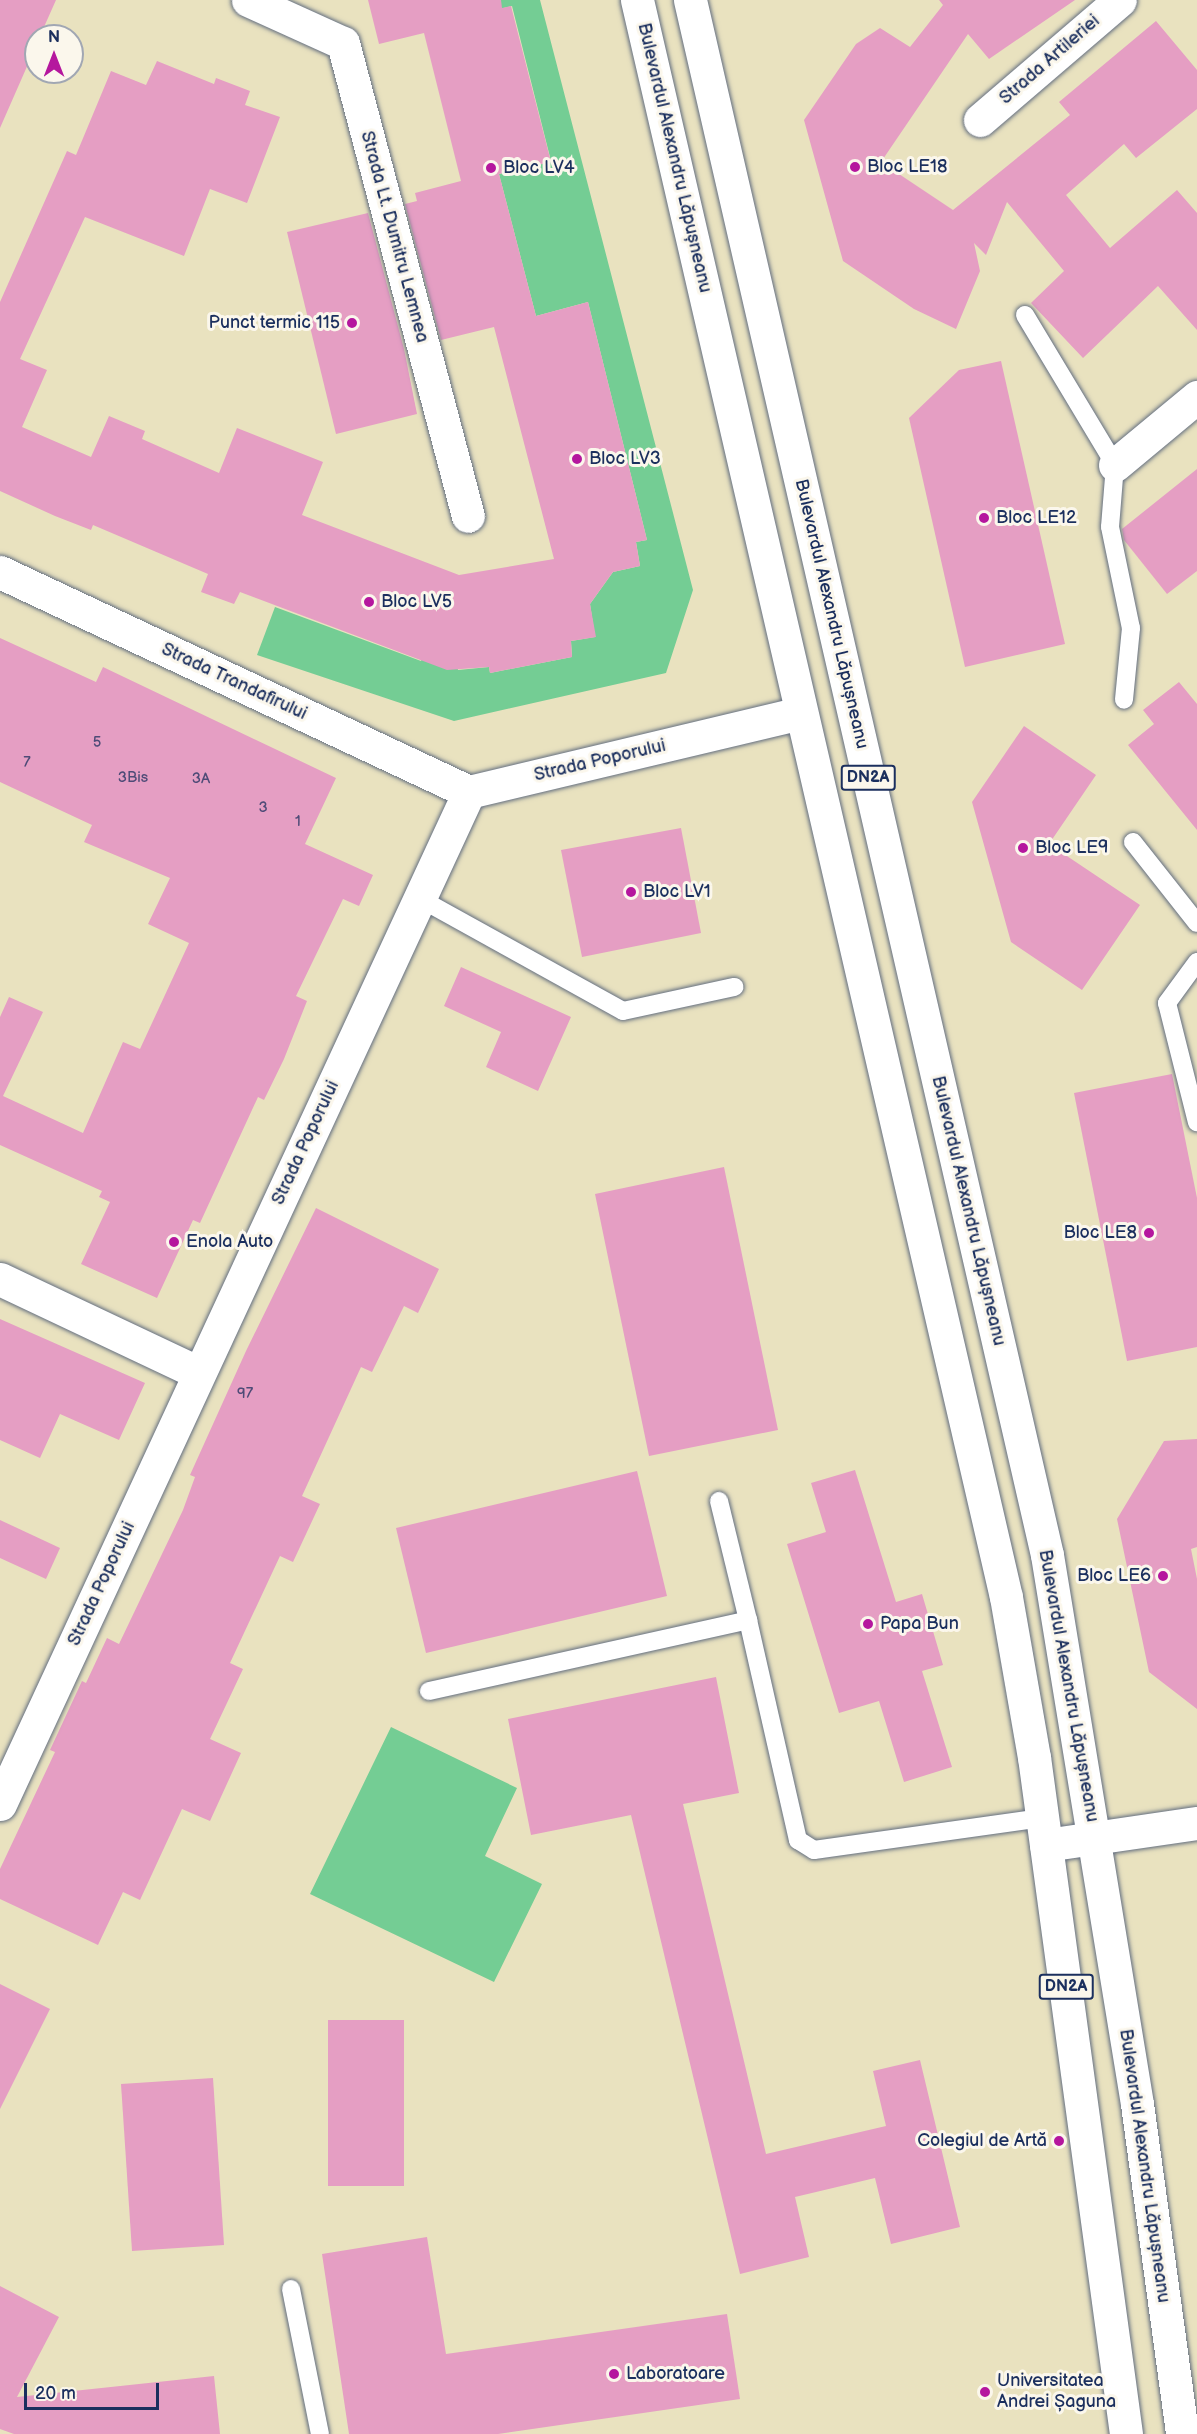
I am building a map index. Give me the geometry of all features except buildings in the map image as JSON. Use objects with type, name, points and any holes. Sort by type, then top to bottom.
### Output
[{"type":"main road","name":"Bulevardul Alexandru Lăpușneanu","points":[[638,0],[1006,1597],[1044,1831],[1126,2434]]},
{"type":"main road","name":"Bulevardul Alexandru Lăpușneanu","points":[[690,0],[1047,1555],[1137,2104],[1182,2434]]},
{"type":"main road","name":"Strada Artileriei","points":[[980,120],[1120,0]]},
{"type":"main road","name":"Strada Lt. Dumitru Lemnea","points":[[255,3],[343,43],[468,516]]},
{"type":"main road","points":[[1115,465],[1197,397]]},
{"type":"main road","name":"Strada Trandafirului","points":[[0,572],[469,792]]},
{"type":"main road","name":"Strada Poporului","points":[[0,1804],[469,792],[801,713]]},
{"type":"main road","points":[[0,1279],[199,1373]]},
{"type":"main road","points":[[1044,1831],[1094,1839],[1197,1823]]},
{"type":"lane","points":[[1025,315],[1115,465],[1110,527],[1131,628],[1124,700]]},
{"type":"lane","points":[[1133,842],[1197,923]]},
{"type":"lane","points":[[419,898],[622,1011],[734,987]]},
{"type":"lane","points":[[1197,962],[1167,1003],[1197,1122]]},
{"type":"lane","points":[[719,1501],[798,1840],[814,1850],[1044,1831]]},
{"type":"lane","points":[[429,1691],[748,1620]]},
{"type":"lane","points":[[291,2289],[320,2434]]},
{"type":"green space","points":[[462,0],[540,0],[693,590],[666,673],[454,721],[257,655],[275,607],[421,661],[436,625],[451,623],[458,670],[489,667],[490,673],[572,657],[571,641],[595,637],[590,604],[613,572],[640,566],[636,542],[647,540],[588,302],[536,316],[499,174],[551,161],[512,6],[466,17]]},
{"type":"green space","points":[[391,1727],[517,1788],[485,1856],[542,1884],[494,1982],[310,1894]]},
{"type":"place","name":"Bloc LE18","points":[[855,167]]},
{"type":"place","name":"Bloc LV4","points":[[491,168]]},
{"type":"place","name":"Punct termic 115","points":[[352,323]]},
{"type":"place","name":"Bloc LV3","points":[[577,459]]},
{"type":"place","name":"Bloc LE12","points":[[984,518]]},
{"type":"place","name":"Bloc LV5","points":[[369,602]]},
{"type":"place","name":"Bloc LE9","points":[[1023,848]]},
{"type":"place","name":"Bloc LV1","points":[[631,892]]},
{"type":"place","name":"Bloc LE8","points":[[1149,1233]]},
{"type":"place","name":"Enola Auto","points":[[174,1242]]},
{"type":"place","name":"Bloc LE6","points":[[1163,1576]]},
{"type":"place","name":"Papa Bun","points":[[868,1624]]},
{"type":"place","name":"Colegiul de Artă","points":[[1059,2141]]},
{"type":"place","name":"Laboratoare","points":[[614,2374]]},
{"type":"place","name":"Universitatea Andrei Șaguna","points":[[985,2392]]}]
